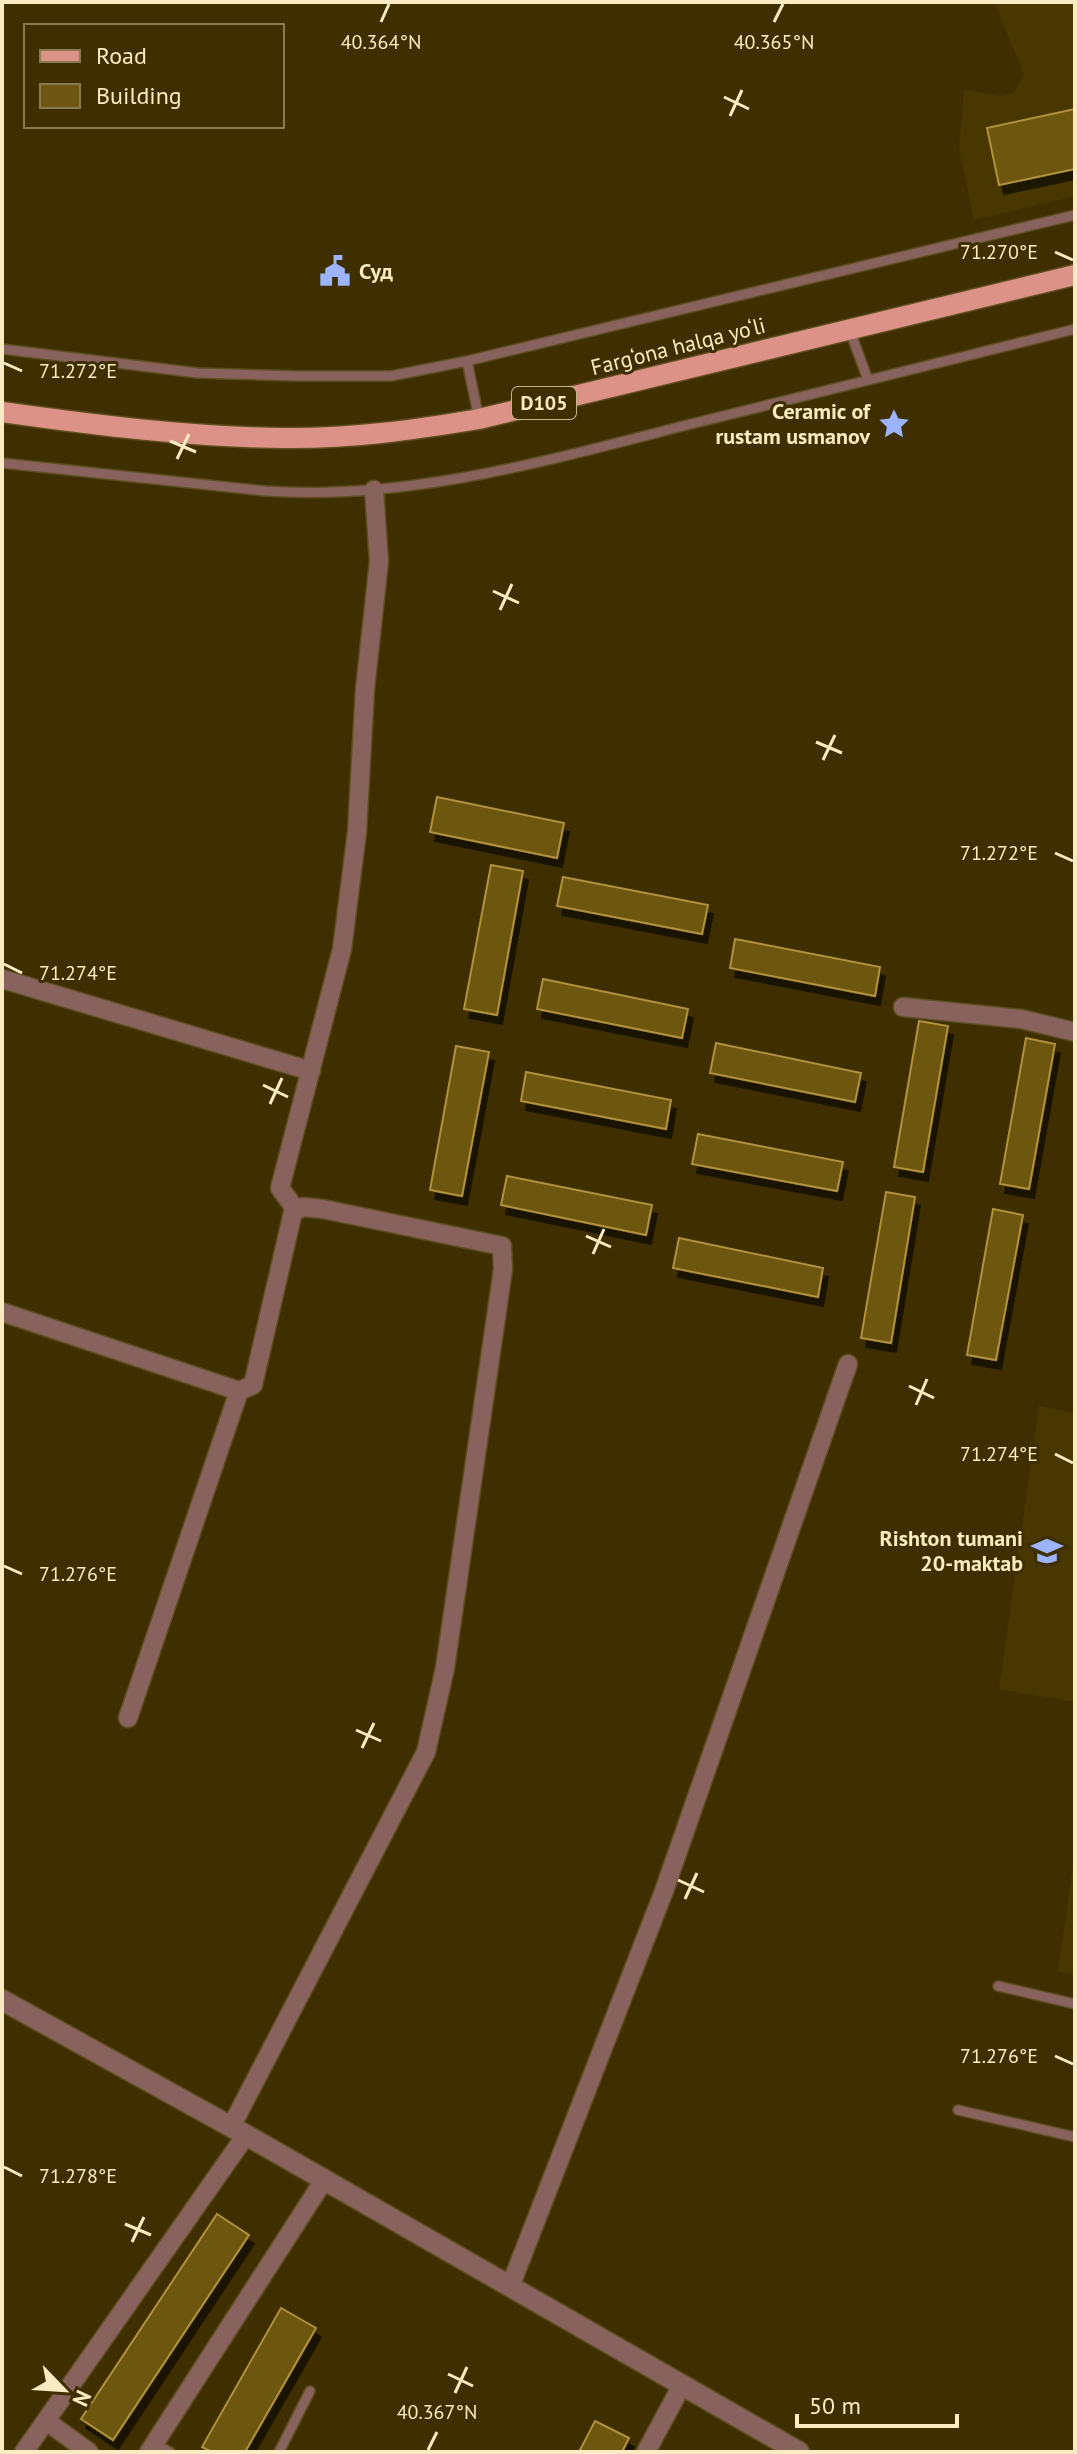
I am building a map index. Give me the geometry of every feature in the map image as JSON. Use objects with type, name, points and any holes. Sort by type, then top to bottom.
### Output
[{"type":"main road","name":"Farg‘ona halqa yo‘li","points":[[2,412],[120,428],[284,438],[418,429],[479,419],[1075,275]]},
{"type":"street","points":[[296,1210],[280,1188],[342,949],[357,832],[365,689],[379,561],[374,490]]},
{"type":"street","points":[[2,979],[311,1071]]},
{"type":"street","points":[[903,1007],[1021,1019],[1075,1032]]},
{"type":"street","points":[[2,1312],[239,1391],[253,1385],[293,1212],[296,1210],[303,1207],[323,1209],[502,1246],[503,1269],[445,1668],[426,1752],[238,2131],[24,2452]]},
{"type":"street","points":[[510,2287],[664,1891],[848,1364]]},
{"type":"street","points":[[128,1718],[239,1391]]},
{"type":"street","points":[[2,2000],[238,2131],[799,2452]]},
{"type":"street","points":[[157,2449],[324,2180]]},
{"type":"street","points":[[646,2452],[682,2385]]},
{"type":"street","points":[[46,2421],[89,2452]]},
{"type":"lane","points":[[2,349],[198,373],[391,376],[467,361],[1075,215]]},
{"type":"lane","points":[[850,329],[868,380]]},
{"type":"lane","points":[[2,463],[265,491],[308,494],[374,490],[547,460],[1075,329]]},
{"type":"lane","points":[[467,361],[479,419]]},
{"type":"lane","points":[[998,1986],[1075,2004]]},
{"type":"lane","points":[[958,2110],[1075,2137]]},
{"type":"lane","points":[[279,2452],[310,2391]]},
{"type":"shaded area","points":[[994,2],[1075,2],[1075,196],[974,220],[959,148],[964,90],[1001,96],[1014,93],[1024,75]]},
{"type":"shaded area","name":"Rishton tumani 20-maktab","points":[[1039,1406],[1075,1413],[1075,1702],[999,1689]]},
{"type":"shaded area","points":[[1075,1852],[1075,1975],[1058,1971]]},
{"type":"building","points":[[1075,109],[1075,169],[999,185],[987,128]]},
{"type":"building","points":[[437,797],[564,823],[557,858],[430,832]]},
{"type":"building","points":[[491,865],[523,871],[497,1015],[464,1009]]},
{"type":"building","points":[[563,877],[708,905],[702,934],[557,906]]},
{"type":"building","points":[[735,939],[880,967],[875,996],[730,968]]},
{"type":"building","points":[[543,979],[688,1009],[682,1038],[537,1009]]},
{"type":"building","points":[[919,1021],[948,1026],[923,1172],[894,1167]]},
{"type":"building","points":[[1026,1038],[1055,1044],[1029,1189],[1000,1184]]},
{"type":"building","points":[[716,1043],[861,1073],[855,1102],[710,1073]]},
{"type":"building","points":[[456,1046],[489,1052],[462,1196],[430,1190]]},
{"type":"building","points":[[526,1072],[671,1100],[666,1129],[521,1101]]},
{"type":"building","points":[[698,1134],[843,1162],[837,1191],[692,1164]]},
{"type":"building","points":[[507,1176],[652,1205],[646,1235],[501,1205]]},
{"type":"building","points":[[886,1192],[915,1197],[891,1343],[861,1338]]},
{"type":"building","points":[[993,1209],[1023,1215],[996,1360],[967,1355]]},
{"type":"building","points":[[679,1238],[823,1268],[818,1297],[673,1268]]},
{"type":"building","points":[[217,2214],[249,2235],[113,2440],[81,2419]]},
{"type":"building","points":[[281,2308],[316,2328],[245,2452],[212,2452],[202,2447]]},
{"type":"building","points":[[595,2421],[629,2438],[622,2452],[579,2452]]},
{"type":"place","name":"Суд","points":[[335,271]]},
{"type":"place","name":"Ceramic of rustam usmanov","points":[[894,424]]},
{"type":"place","name":"Rishton tumani 20-maktab","points":[[1047,1551]]}]
